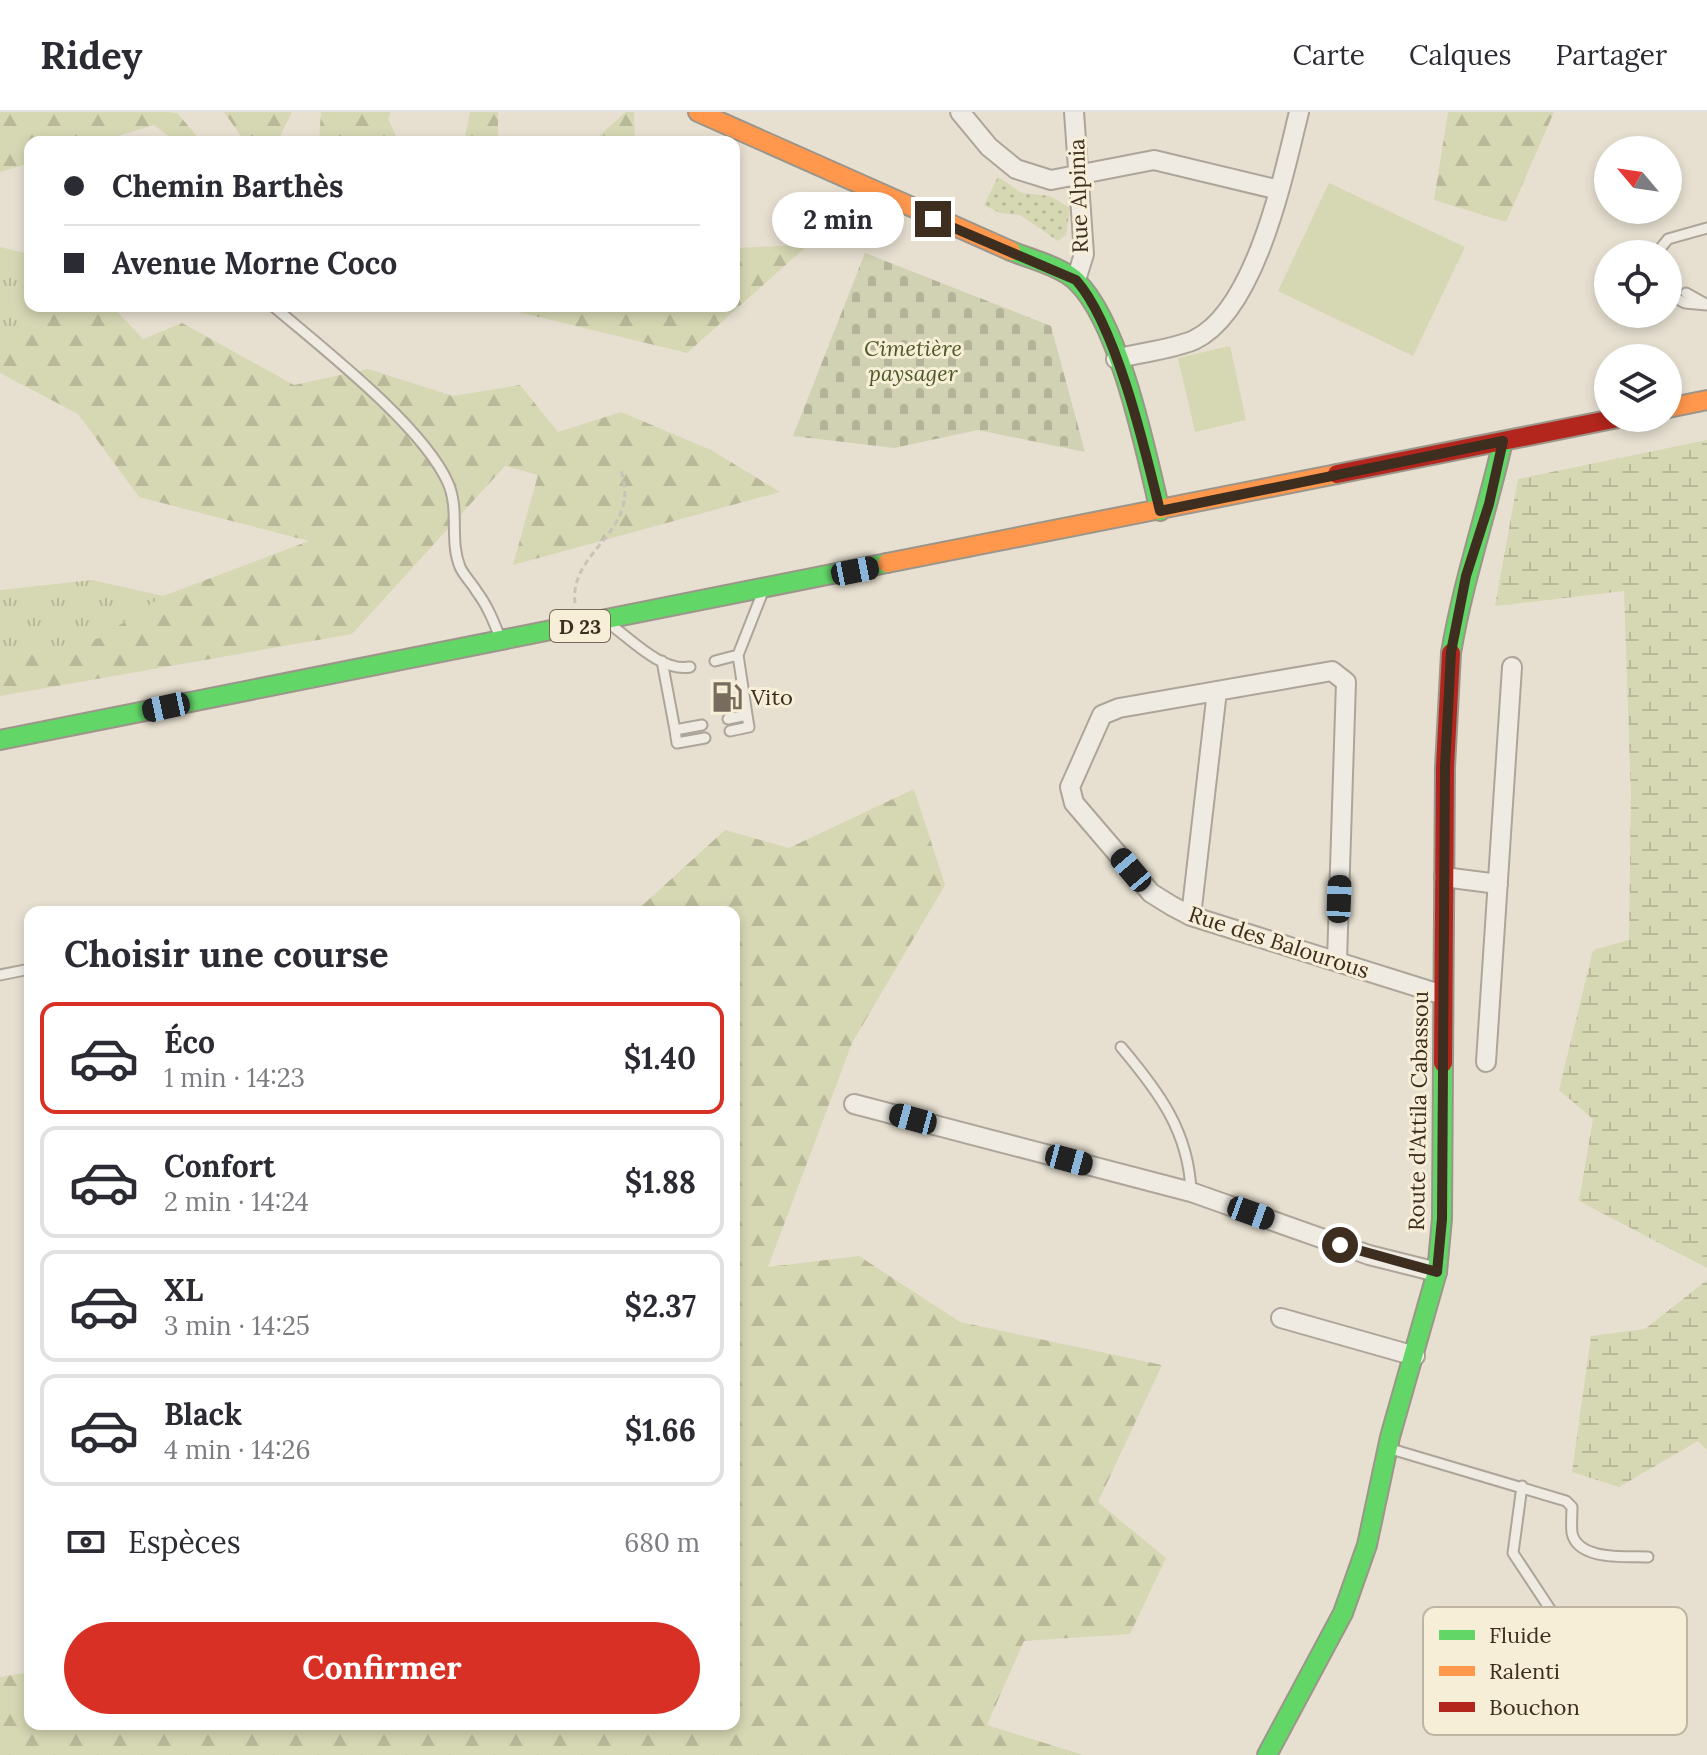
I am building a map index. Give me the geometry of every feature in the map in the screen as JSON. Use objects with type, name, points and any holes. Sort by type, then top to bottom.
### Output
[{"type":"main road","points":[[698,112],[1076,280],[1089,295],[1116,359],[1160,511]]},
{"type":"main road","points":[[1682,405],[1707,400]]},
{"type":"main road","name":"D 23","points":[[0,740],[1594,423]]},
{"type":"main road","name":"Route d'Attila Cabassou","points":[[1267,1755],[1343,1613],[1367,1545],[1387,1448],[1437,1272],[1442,1219],[1444,877],[1451,652],[1466,576],[1489,504],[1503,441]]},
{"type":"street","points":[[960,112],[989,147],[1016,169],[1051,180],[1154,160],[1279,190]]},
{"type":"street","name":"Rue Alpinia","points":[[1074,112],[1084,254],[1076,280]]},
{"type":"street","points":[[1116,359],[1195,339],[1228,311],[1263,243],[1299,112]]},
{"type":"street","points":[[1486,1062],[1512,667]]},
{"type":"street","name":"Rue des Balourous","points":[[1337,961],[1346,682],[1332,671],[1119,708],[1102,715],[1070,787],[1074,803],[1151,893],[1191,916],[1443,995]]},
{"type":"street","points":[[1191,916],[1217,691]]},
{"type":"street","points":[[1444,877],[1498,884]]},
{"type":"street","points":[[854,1104],[1191,1192],[1369,1255],[1437,1272]]},
{"type":"street","points":[[1281,1318],[1415,1356]]},
{"type":"lane","points":[[1667,240],[1707,228]]},
{"type":"lane","points":[[1686,293],[1707,305]]},
{"type":"lane","points":[[1682,301],[1707,305]]},
{"type":"lane","points":[[280,312],[354,376],[434,458],[449,483],[456,506],[455,547],[460,568],[488,609],[500,639]]},
{"type":"lane","points":[[730,731],[749,727],[738,655],[764,590]]},
{"type":"lane","points":[[605,620],[662,661],[679,669],[690,667]]},
{"type":"lane","points":[[715,661],[738,655]]},
{"type":"lane","points":[[662,661],[677,743],[705,738]]},
{"type":"lane","points":[[728,719],[747,715]]},
{"type":"lane","points":[[675,730],[702,725]]},
{"type":"lane","points":[[0,975],[24,970]]},
{"type":"lane","points":[[1121,1047],[1176,1124],[1190,1159],[1191,1192]]},
{"type":"lane","points":[[1387,1448],[1566,1501],[1572,1507],[1572,1534],[1579,1546],[1591,1553],[1648,1557]]},
{"type":"lane","points":[[1522,1486],[1513,1553],[1549,1607]]},
{"type":"path","points":[[578,626],[574,591],[583,568],[623,512],[628,492],[621,471]]},
{"type":"green space","points":[[0,112],[169,112],[178,114],[197,136],[168,136],[154,125],[118,136],[24,136],[24,165],[0,172]]},
{"type":"green space","points":[[224,112],[292,112],[280,136],[241,136]]},
{"type":"green space","points":[[321,112],[391,112],[388,119],[396,136],[319,136]]},
{"type":"green space","points":[[470,112],[498,112],[498,136],[465,136]]},
{"type":"green space","points":[[626,112],[634,112],[635,136],[599,136]]},
{"type":"green space","points":[[1448,112],[1554,112],[1506,222],[1434,200]]},
{"type":"green space","points":[[998,177],[1022,193],[1050,196],[1070,208],[1066,235],[1058,241],[1020,215],[1000,213],[984,205]]},
{"type":"green space","points":[[1329,183],[1465,247],[1413,356],[1278,291]]},
{"type":"green space","points":[[808,245],[740,306],[740,248]]},
{"type":"green space","points":[[0,247],[24,253],[24,312],[60,312],[0,337]]},
{"type":"green space","name":"Cimetière paysager","points":[[865,253],[1051,326],[1085,452],[978,430],[894,448],[793,436]]},
{"type":"green space","points":[[60,312],[118,312],[143,339],[182,323],[294,385],[368,369],[453,396],[520,385],[558,432],[621,412],[711,450],[780,492],[513,565],[538,475],[505,466],[352,634],[0,696],[0,659],[100,638],[163,596],[309,541],[139,497],[78,414],[0,373],[0,337]]},
{"type":"green space","points":[[519,312],[733,312],[687,353]]},
{"type":"green space","points":[[1230,346],[1246,420],[1195,432],[1178,358]]},
{"type":"green space","points":[[1707,440],[1707,1268],[1579,1201],[1593,1119],[1559,1090],[1593,950],[1629,940],[1631,796],[1624,591],[1495,606],[1518,479]]},
{"type":"green space","points":[[92,580],[163,596],[101,638],[0,659],[0,590]]},
{"type":"green space","points":[[914,789],[945,885],[852,1043],[768,1267],[859,1256],[960,1322],[1162,1365],[1098,1502],[1166,1558],[1130,1634],[1024,1641],[987,1725],[1083,1755],[0,1755],[0,1677],[24,1673],[24,1730],[740,1730],[740,906],[642,906],[725,830],[789,848]]},
{"type":"green space","points":[[1707,1280],[1707,1450],[1698,1441],[1619,1487],[1572,1472],[1591,1336],[1645,1329]]},
{"type":"traffic: fast","points":[[1011,251],[1063,272],[1077,282],[1092,301],[1106,327],[1129,390],[1160,511]]},
{"type":"traffic: fast","points":[[1451,653],[1503,441]]},
{"type":"traffic: fast","points":[[0,740],[887,563]]},
{"type":"traffic: fast","points":[[1267,1755],[1343,1613],[1367,1545],[1390,1437],[1437,1272],[1442,1219],[1443,1063]]},
{"type":"traffic: slow","points":[[698,112],[1011,251]]},
{"type":"traffic: slow","points":[[1682,405],[1707,400]]},
{"type":"traffic: slow","points":[[887,563],[1337,474]]},
{"type":"traffic: jam","points":[[1337,474],[1594,423]]},
{"type":"traffic: jam","points":[[1443,1063],[1445,767],[1451,653]]},
{"type":"place","name":"Vito","points":[[727,697]]},
{"type":"route","points":[[933,219],[1076,280],[1089,295],[1116,359],[1160,511],[1503,441],[1489,504],[1466,576],[1451,652],[1445,767],[1442,1219],[1437,1272],[1340,1245]]}]
